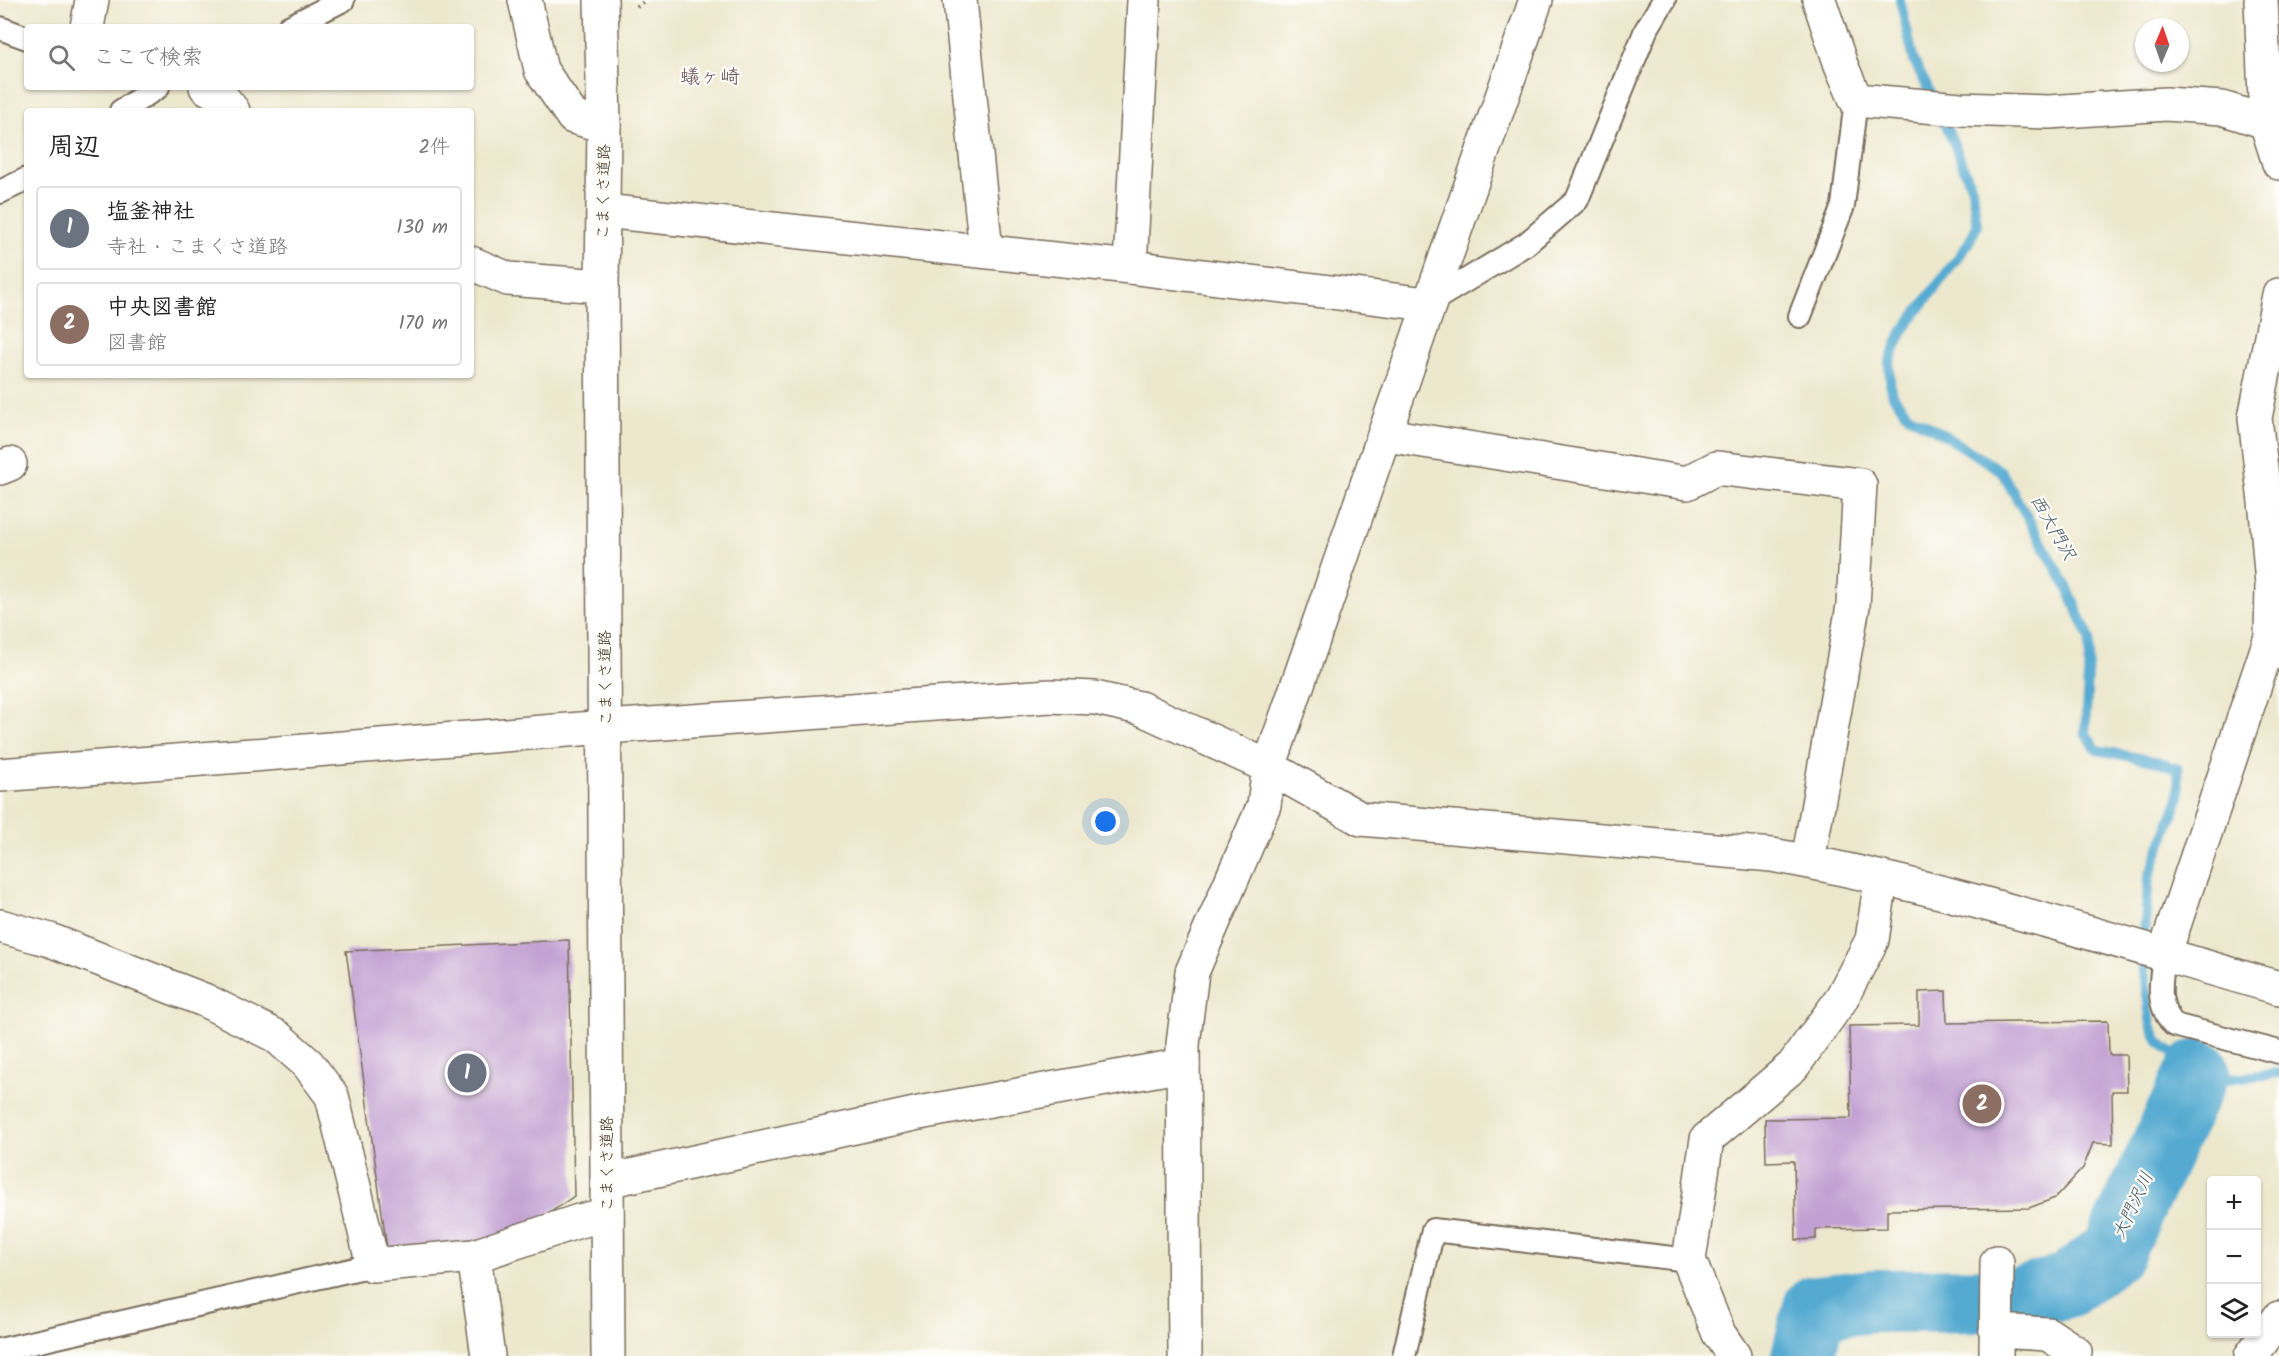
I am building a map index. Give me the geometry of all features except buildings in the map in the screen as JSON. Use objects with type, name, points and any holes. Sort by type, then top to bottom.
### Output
[{"type":"street","points":[[88,24],[92,0]]},
{"type":"street","points":[[525,0],[541,70],[573,117],[604,126]]},
{"type":"street","name":"こまくさ道路","points":[[601,0],[604,126],[602,286],[608,1356]]},
{"type":"street","points":[[960,0],[986,251]]},
{"type":"street","points":[[1130,267],[1144,0]]},
{"type":"street","points":[[1185,1356],[1183,1065],[1192,972],[1264,805],[1269,767],[1386,435],[1427,304],[1536,0]]},
{"type":"street","points":[[1820,0],[1841,65],[1856,100],[1960,109],[2049,112],[2166,104],[2222,108],[2273,123]]},
{"type":"street","points":[[2261,0],[2279,163]]},
{"type":"street","points":[[211,90],[220,95],[231,108]]},
{"type":"street","points":[[604,211],[1130,267],[1427,304]]},
{"type":"street","points":[[474,264],[508,279],[602,286]]},
{"type":"street","points":[[2152,951],[2271,664],[2273,512],[2255,418],[2279,295]]},
{"type":"street","points":[[1386,435],[1687,483],[1716,468],[1860,484],[1853,606],[1808,861]]},
{"type":"street","points":[[0,775],[606,727],[1050,696],[1095,698],[1140,708],[1269,767],[1361,819],[1748,852],[1808,861],[1999,908],[2279,988]]},
{"type":"street","points":[[1734,1356],[1719,1334],[1689,1260],[1707,1139],[1793,1066],[1840,1001],[1872,940],[1881,880]]},
{"type":"street","points":[[0,926],[50,940],[204,1000],[276,1036],[308,1064],[332,1096],[373,1265],[474,1256],[579,1221],[607,1215]]},
{"type":"street","points":[[607,1181],[919,1113],[1183,1065]]},
{"type":"street","points":[[474,1256],[488,1356]]},
{"type":"street","points":[[1997,1262],[1996,1337],[2048,1334],[2075,1352]]},
{"type":"street","points":[[2252,1356],[2279,1318]]},
{"type":"lane","points":[[295,24],[343,0]]},
{"type":"lane","points":[[1427,304],[1526,244],[1577,200],[1646,30],[1664,0]]},
{"type":"lane","points":[[0,28],[24,37]]},
{"type":"lane","points":[[126,108],[153,90]]},
{"type":"lane","points":[[1800,316],[1844,206],[1856,100]]},
{"type":"lane","points":[[0,192],[24,180]]},
{"type":"lane","points":[[2152,951],[2164,1013],[2174,1025],[2279,1052]]},
{"type":"lane","points":[[1404,1356],[1433,1230],[1689,1260]]},
{"type":"lane","points":[[0,1350],[373,1265]]},
{"type":"waterway","name":"西大門沢","points":[[1900,0],[1914,61],[1944,120],[1972,188],[1977,226],[1968,244],[1902,332],[1889,363],[1891,393],[1908,415],[2001,471],[2067,587],[2090,639],[2085,733],[2097,750],[2159,762],[2178,769],[2179,798],[2149,877],[2142,956],[2151,1025],[2159,1042],[2198,1071],[2225,1079],[2279,1073]]},
{"type":"waterway","name":"大門沢川","points":[[1803,1356],[1815,1307],[1875,1301],[2014,1300],[2066,1286],[2113,1251],[2198,1071]]},
{"type":"place","name":"塩釜神社","points":[[467,1073]]},
{"type":"place","name":"中央図書館","points":[[1982,1104]]},
{"type":"district","name":"蟻ヶ崎","points":[[710,78]]}]
